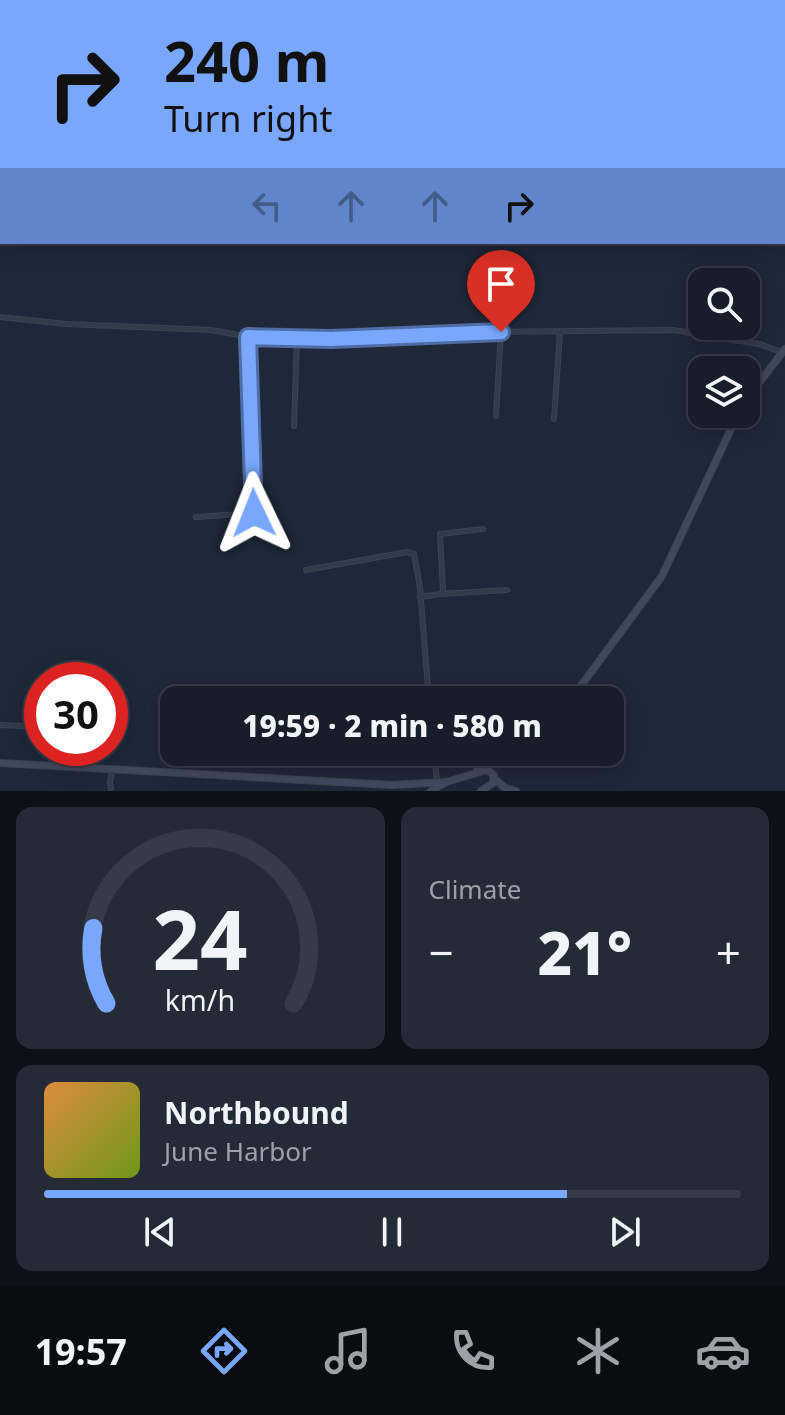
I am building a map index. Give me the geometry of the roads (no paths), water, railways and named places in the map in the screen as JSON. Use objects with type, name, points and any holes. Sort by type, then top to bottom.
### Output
[{"type":"main road","points":[[760,382],[784,350]]},
{"type":"main road","points":[[580,686],[662,576],[731,428]]},
{"type":"main road","points":[[0,763],[392,785],[446,782]]},
{"type":"main road","points":[[472,773],[485,766]]},
{"type":"main road","points":[[481,791],[490,787],[496,766]]},
{"type":"main road","points":[[431,791],[446,782],[485,769],[505,788],[516,791]]},
{"type":"main road","points":[[392,785],[418,791]]},
{"type":"street","points":[[0,317],[66,324],[211,330],[248,337],[331,339],[501,332],[673,330],[784,350]]},
{"type":"street","points":[[496,416],[501,332]]},
{"type":"street","points":[[554,419],[560,332]]},
{"type":"street","points":[[196,517],[254,513],[248,337]]},
{"type":"street","points":[[294,426],[297,338]]},
{"type":"street","points":[[441,594],[440,534],[483,529]]},
{"type":"street","points":[[306,570],[407,552],[414,554],[428,686]]},
{"type":"street","points":[[420,597],[507,590]]},
{"type":"street","points":[[0,725],[24,726]]},
{"type":"street","points":[[435,766],[437,782]]},
{"type":"street","points":[[111,791],[113,769]]}]
